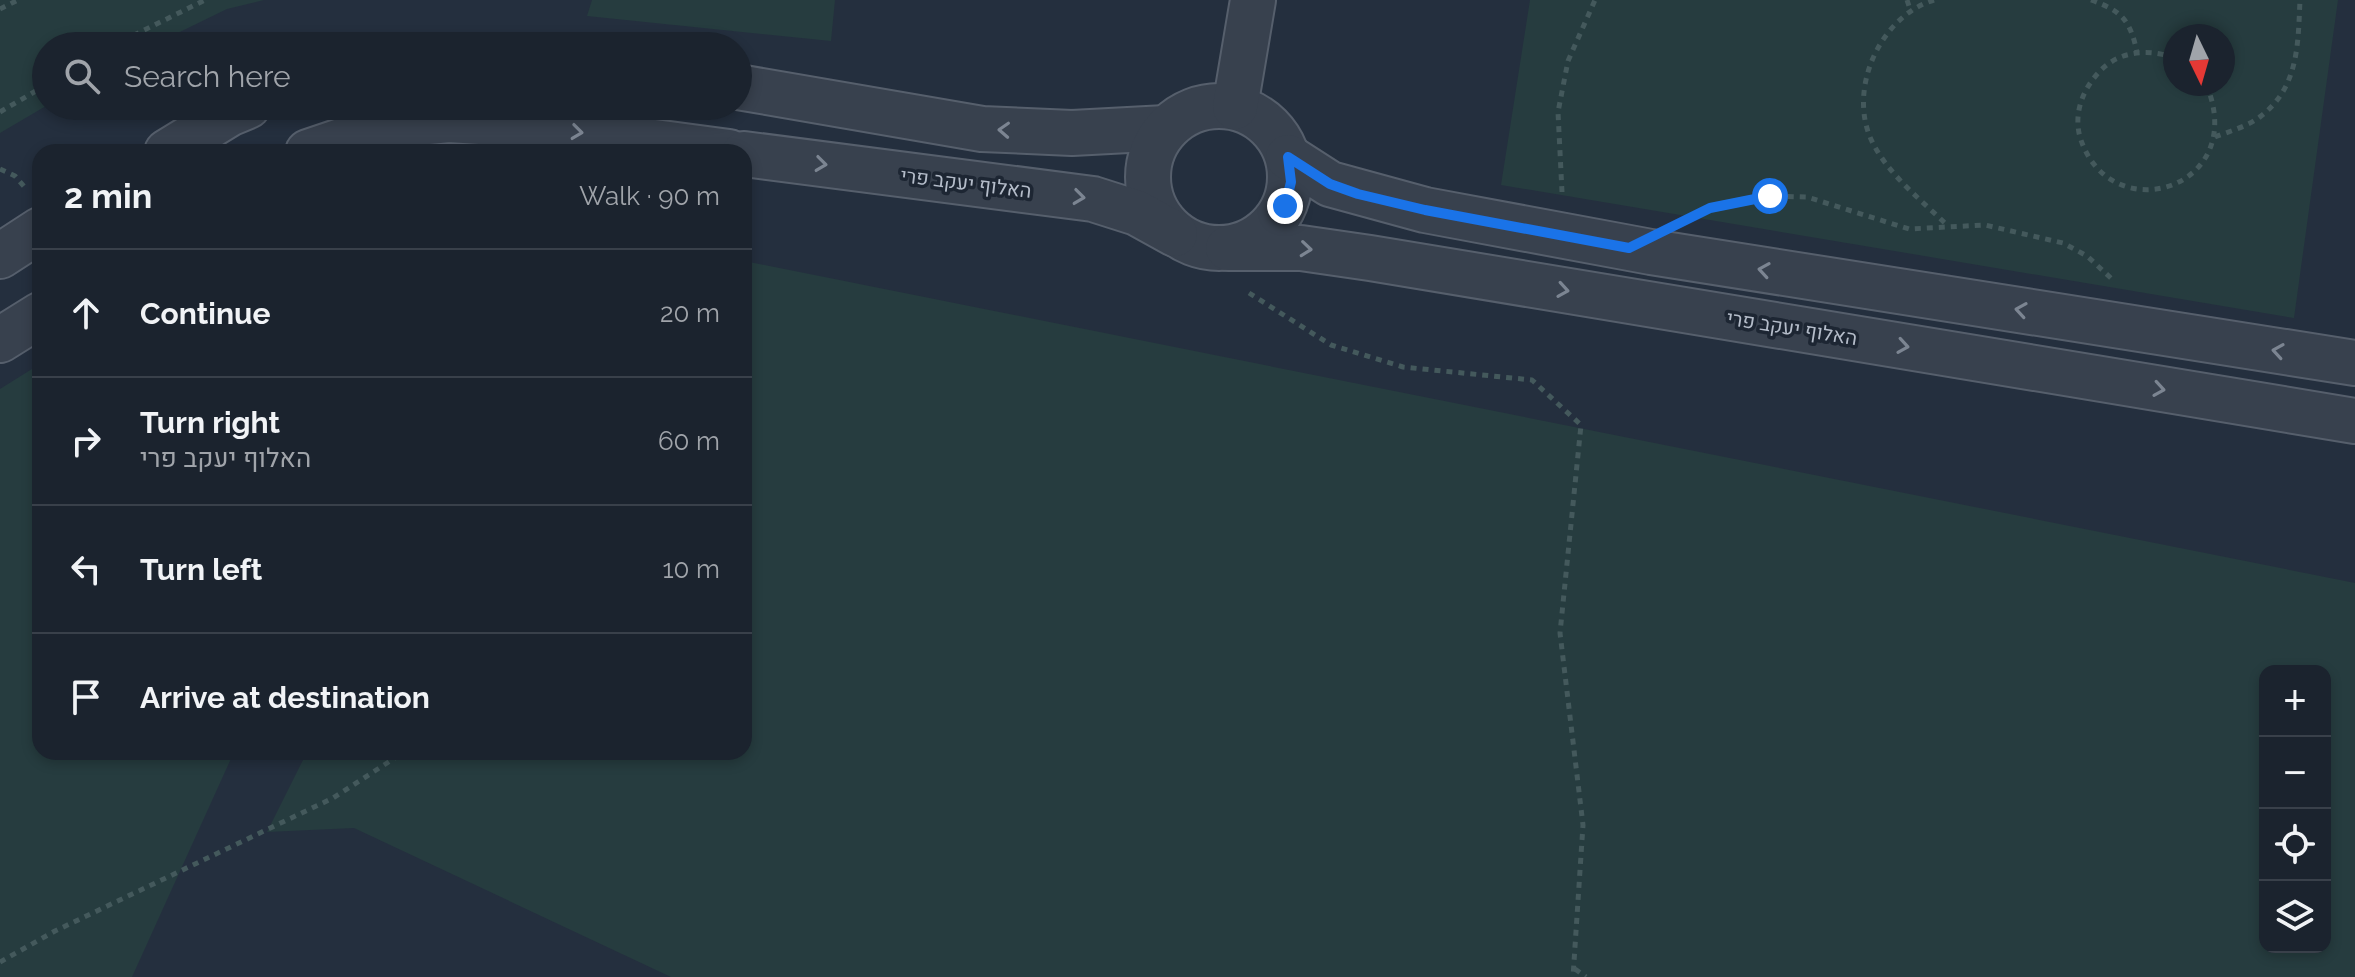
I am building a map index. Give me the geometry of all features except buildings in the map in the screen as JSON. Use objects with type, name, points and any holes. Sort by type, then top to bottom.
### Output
[{"type":"street","points":[[1235,107],[1253,0]]},
{"type":"street","points":[[752,89],[982,129],[1072,133],[1166,128]]},
{"type":"street","points":[[1210,106],[1235,107],[1253,114],[1281,140],[1288,157],[1291,182],[1285,206],[1272,226],[1251,240],[1204,244],[1162,220],[1150,198],[1147,173],[1152,149],[1166,128],[1186,113],[1210,106]]},
{"type":"street","points":[[181,144],[223,120]]},
{"type":"street","points":[[332,144],[385,126],[449,120],[527,125],[669,144]]},
{"type":"street","name":"האלוף יעקב פרי","points":[[752,155],[1093,199],[1137,213],[1204,244],[1301,248],[1370,258],[2355,421]]},
{"type":"street","points":[[1288,157],[1330,184],[1425,210],[1629,248],[2355,363]]},
{"type":"street","points":[[0,256],[32,218]]},
{"type":"street","points":[[0,340],[32,320]]},
{"type":"path","points":[[0,9],[18,0]]},
{"type":"path","points":[[140,32],[205,0]]},
{"type":"path","points":[[1564,235],[1558,112],[1568,61],[1595,0]]},
{"type":"path","points":[[1907,0],[1911,12]]},
{"type":"path","points":[[1934,0],[1911,12],[1887,33],[1876,51],[1864,92],[1869,134],[1896,176],[1947,226]]},
{"type":"path","points":[[2091,0],[2107,5],[2125,17],[2137,52]]},
{"type":"path","points":[[2215,137],[2261,117],[2288,83],[2297,58],[2300,0]]},
{"type":"path","points":[[2163,54],[2137,52],[2114,59],[2087,86],[2081,101],[2078,128],[2085,153],[2100,172],[2133,189],[2163,188],[2190,176],[2202,163],[2215,137],[2215,107],[2211,96]]},
{"type":"path","points":[[0,112],[32,93]]},
{"type":"path","points":[[0,169],[15,176],[32,206]]},
{"type":"path","points":[[1629,248],[1710,208],[1770,196],[1807,197],[1909,229],[1985,225],[2063,243],[2087,256],[2119,286]]},
{"type":"path","points":[[1204,244],[1226,278],[1331,345],[1403,367],[1532,380],[1581,425],[1560,633],[1583,825],[1573,977]]},
{"type":"path","points":[[0,962],[55,931],[333,798],[392,760]]},
{"type":"path","points":[[1575,969],[1586,977]]},
{"type":"green space","points":[[0,0],[264,0],[227,9],[180,32],[32,32],[32,114],[0,133]]},
{"type":"green space","points":[[592,0],[835,0],[831,41],[587,16]]},
{"type":"green space","points":[[1530,0],[2338,0],[2294,318],[1501,185]]},
{"type":"green space","points":[[752,263],[2355,583],[2355,977],[671,977],[354,828],[267,832],[303,760],[752,760]]},
{"type":"green space","points":[[32,369],[32,760],[230,760],[132,977],[0,977],[0,389]]},
{"type":"route","points":[[1285,206],[1291,182],[1288,157],[1330,184],[1358,194],[1425,210],[1629,248],[1710,208],[1770,196]]}]
